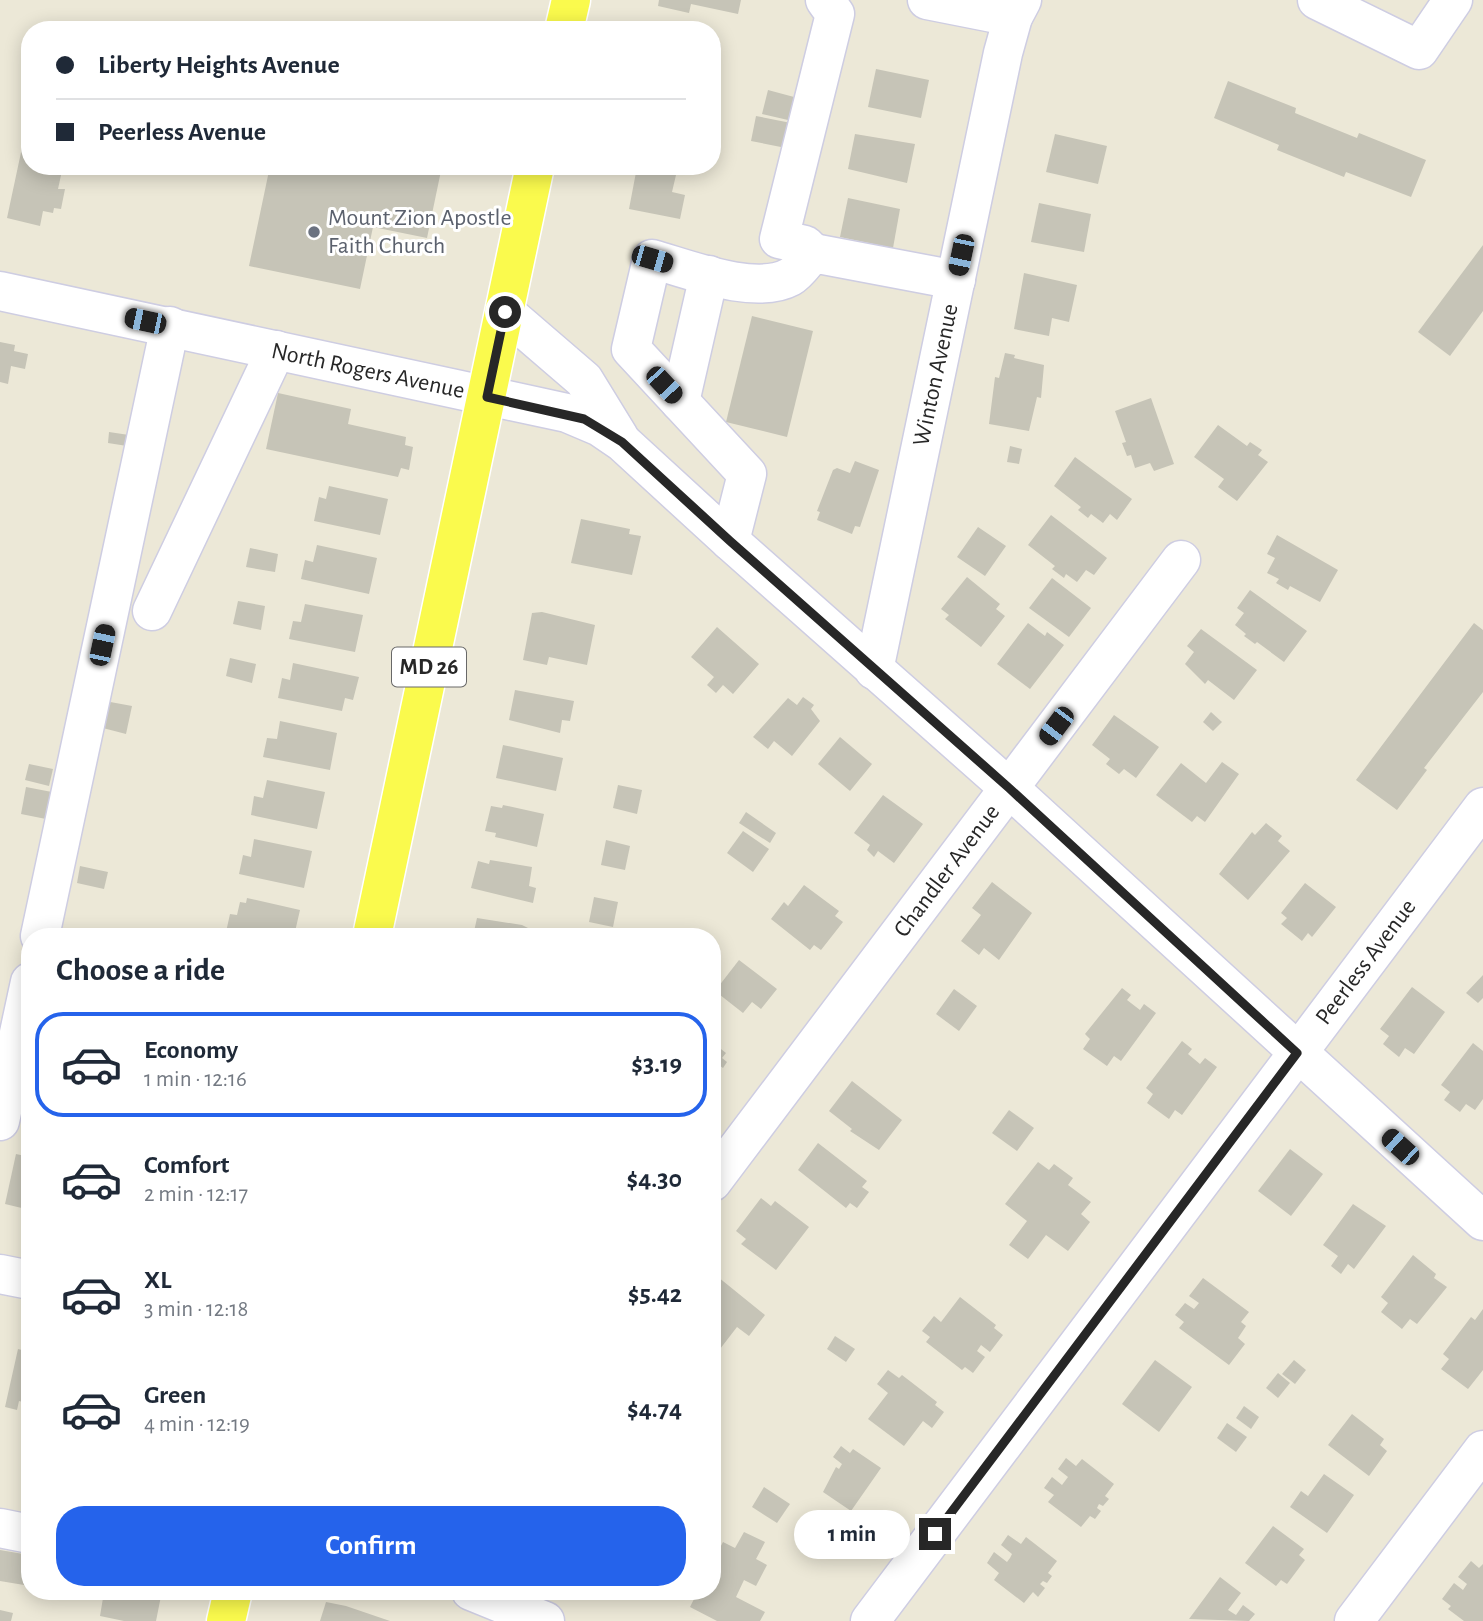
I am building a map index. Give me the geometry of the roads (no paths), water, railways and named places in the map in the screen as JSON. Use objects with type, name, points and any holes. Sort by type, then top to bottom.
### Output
[{"type":"main road","points":[[566,21],[571,0]]},
{"type":"main road","name":"MD 26","points":[[374,928],[533,175]]},
{"type":"main road","points":[[226,1621],[231,1600]]},
{"type":"street","points":[[825,0],[835,14],[779,239],[805,245],[813,253],[956,281]]},
{"type":"street","points":[[927,0],[1017,8]]},
{"type":"street","points":[[1317,0],[1419,50],[1453,0]]},
{"type":"street","points":[[1465,0],[1483,10]]},
{"type":"street","name":"Winton Avenue","points":[[874,670],[1017,8]]},
{"type":"street","points":[[730,541],[747,474],[631,349],[652,259],[743,283],[764,283],[791,276],[813,253]]},
{"type":"street","points":[[680,402],[709,275]]},
{"type":"street","name":"North Rogers Avenue","points":[[0,292],[170,326],[584,419],[622,442],[1009,788],[1483,1221]]},
{"type":"street","points":[[505,312],[584,380],[622,442]]},
{"type":"street","points":[[42,928],[170,326]]},
{"type":"street","points":[[152,611],[276,350]]},
{"type":"street","name":"Chandler Avenue","points":[[721,1170],[1181,560]]},
{"type":"street","name":"Peerless Avenue","points":[[870,1621],[1483,807]]},
{"type":"street","points":[[0,1121],[21,1024]]},
{"type":"street","points":[[0,1274],[21,1278]]},
{"type":"street","points":[[1354,1621],[1483,1450]]},
{"type":"street","points":[[0,1528],[21,1532]]},
{"type":"street","points":[[491,1600],[530,1618]]},
{"type":"place","name":"Mount Zion Apostle Faith Church","points":[[314,232]]}]
